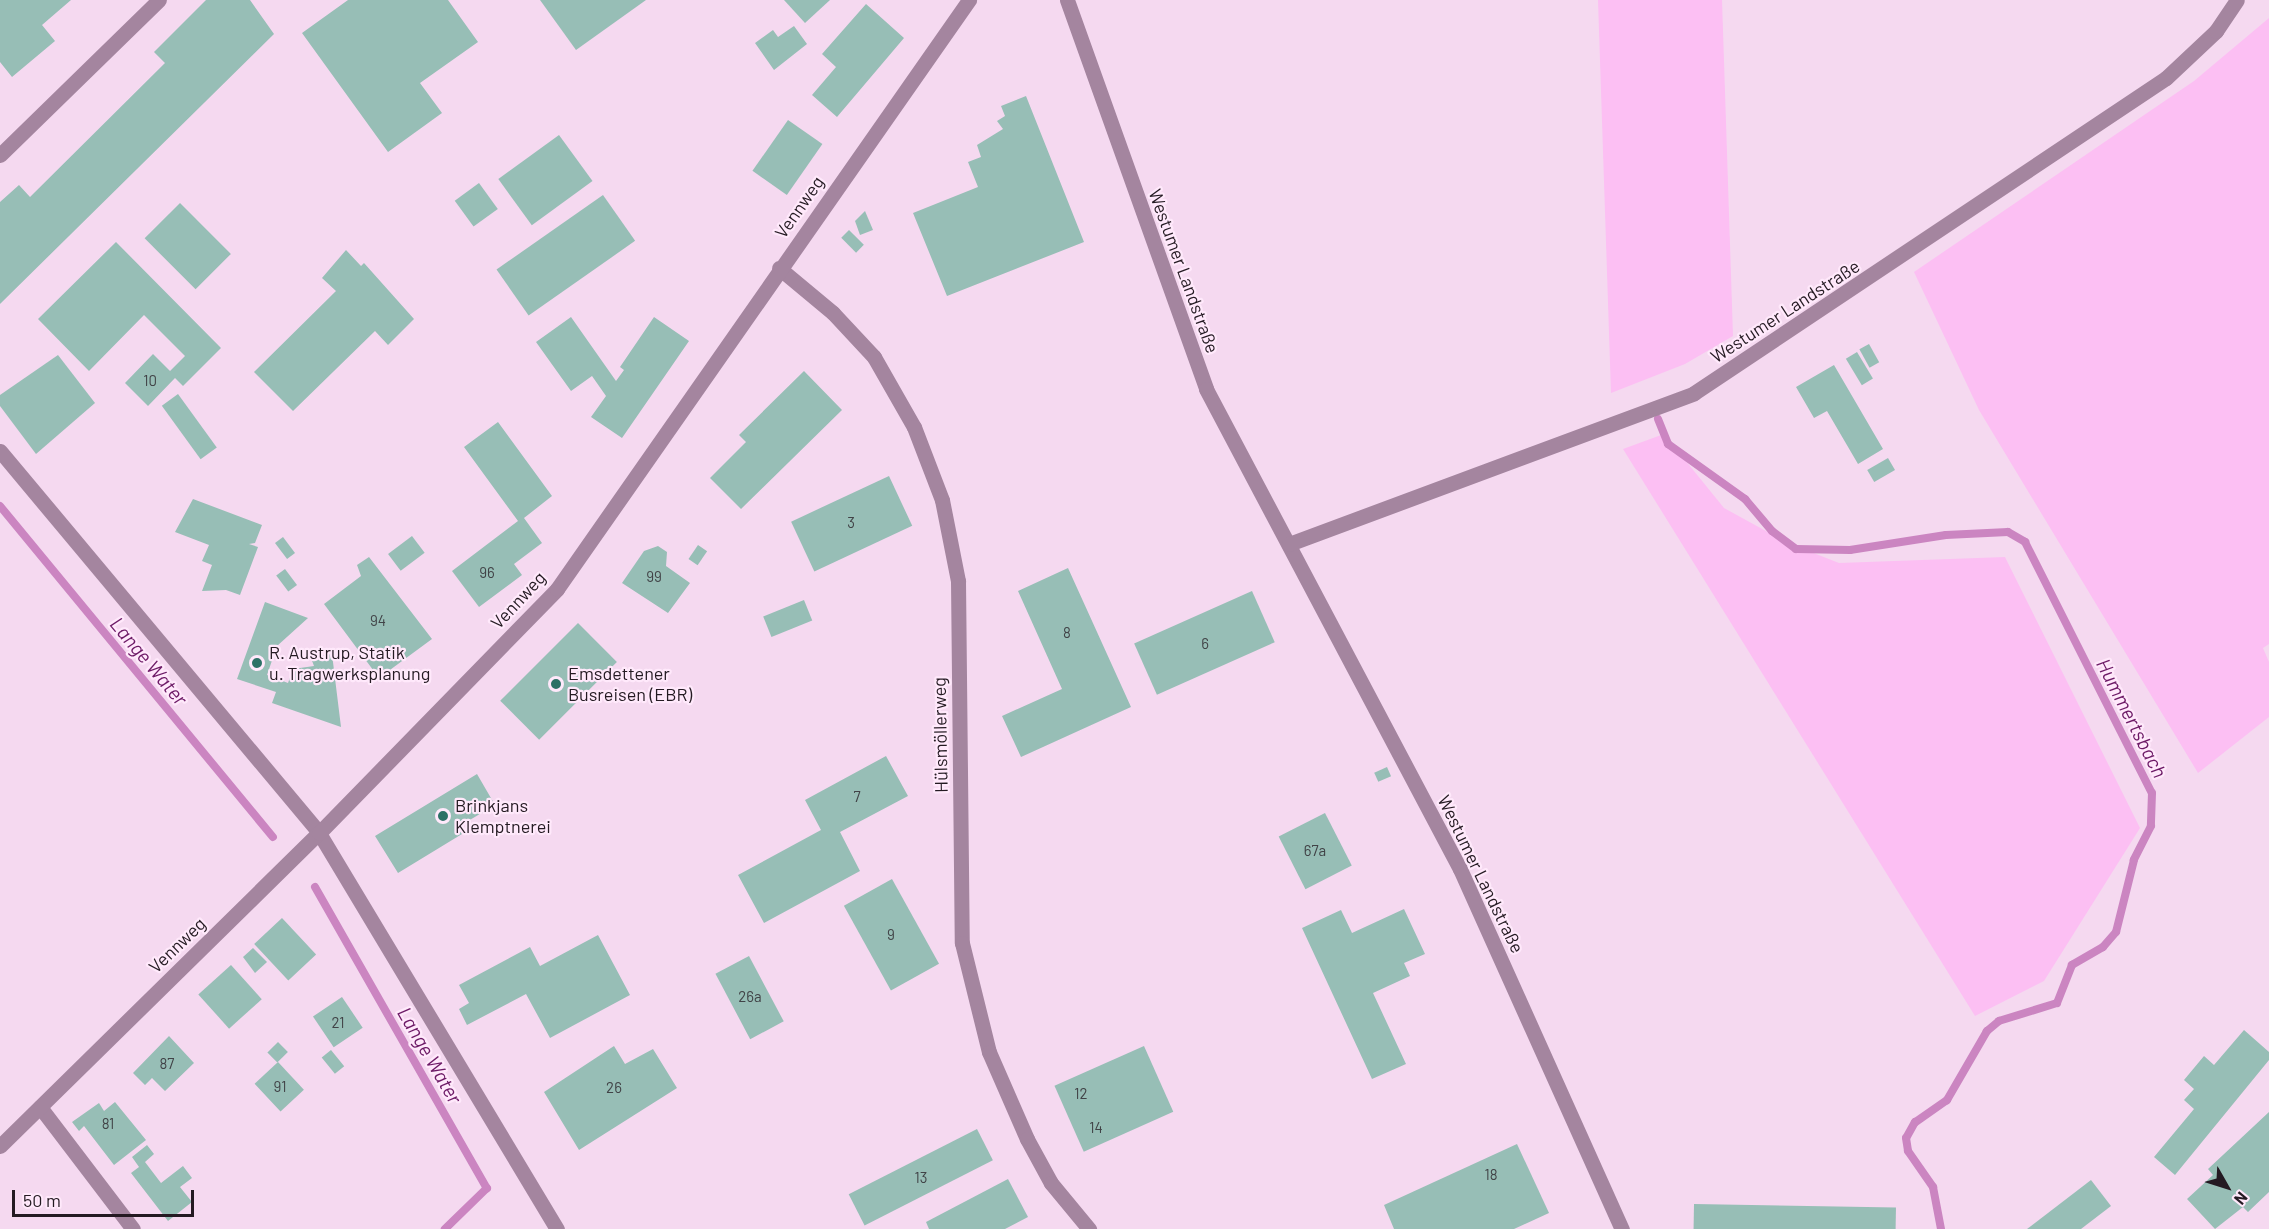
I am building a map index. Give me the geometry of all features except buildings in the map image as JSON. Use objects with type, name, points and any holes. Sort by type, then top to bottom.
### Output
[{"type":"street","points":[[0,155],[159,0]]},
{"type":"street","name":"Vennweg","points":[[0,1146],[320,833],[557,589],[779,268],[969,0]]},
{"type":"street","name":"Westumer Landstraße","points":[[1067,0],[1206,389],[1460,869],[1622,1229]]},
{"type":"street","name":"Westumer Landstraße","points":[[1289,544],[1694,393],[2166,78],[2216,31],[2237,0]]},
{"type":"street","name":"Hülsmöllerweg","points":[[779,268],[833,314],[874,357],[914,427],[942,501],[958,581],[962,943],[988,1052],[1027,1139],[1051,1183],[1089,1229]]},
{"type":"street","points":[[0,450],[320,833],[557,1229]]},
{"type":"street","points":[[40,1107],[133,1229]]},
{"type":"shaded area","points":[[1598,0],[1722,0],[1733,336],[1685,364],[1611,393]]},
{"type":"shaded area","points":[[2269,18],[2269,644],[2263,648],[2269,662],[2269,717],[2198,773],[1979,410],[1914,272],[2194,81]]},
{"type":"shaded area","points":[[1664,434],[1724,508],[1788,543],[1839,563],[2005,557],[2140,828],[2044,981],[1975,1016],[1623,449]]},
{"type":"waterway","name":"Hummertsbach","points":[[1658,419],[1668,444],[1745,499],[1772,531],[1796,549],[1850,550],[1946,535],[2008,532],[2025,542],[2152,793],[2151,826],[2134,860],[2116,932],[2103,947],[2072,965],[2057,1003],[1999,1021],[1987,1031],[1947,1100],[1915,1122],[1906,1138],[1908,1151],[1933,1187],[1941,1229]]},
{"type":"waterway","name":"Lange Water","points":[[0,506],[273,837]]},
{"type":"waterway","name":"Lange Water","points":[[315,887],[487,1188],[445,1229]]},
{"type":"place","name":"R. Austrup, Statik u. Tragwerksplanung","points":[[257,663]]},
{"type":"place","name":"Emsdettener Busreisen (EBR)","points":[[556,684]]},
{"type":"place","name":"Brinkjans Klemptnerei","points":[[443,816]]}]
